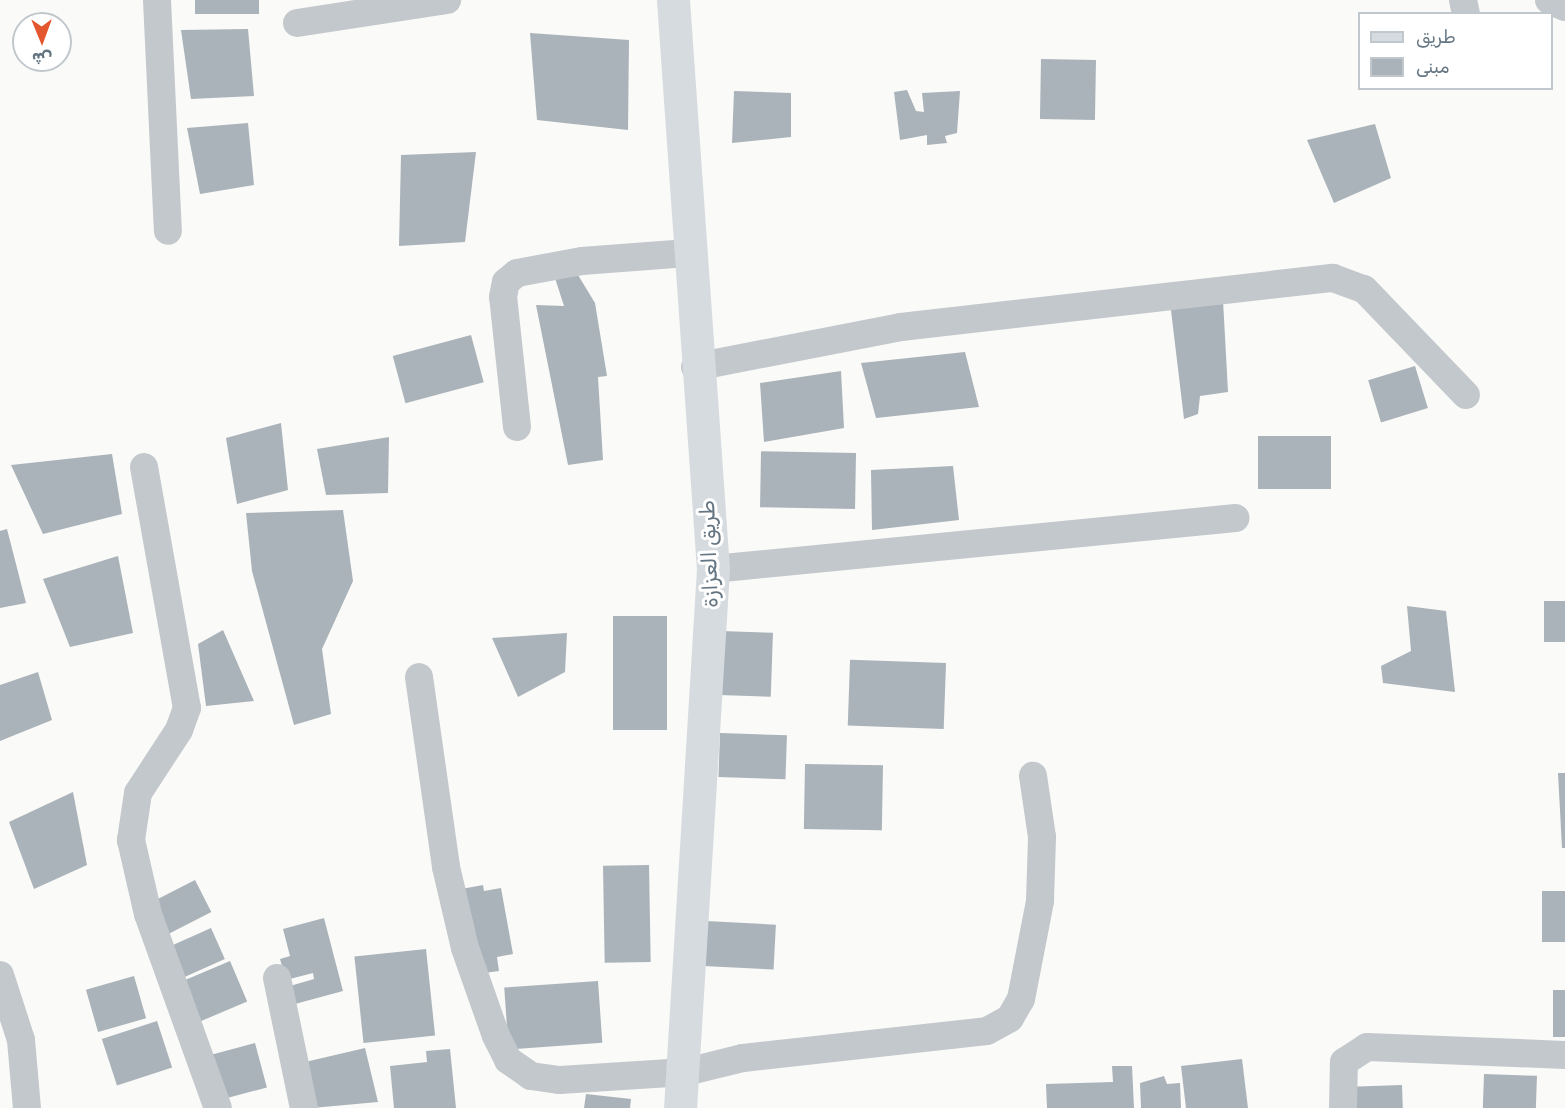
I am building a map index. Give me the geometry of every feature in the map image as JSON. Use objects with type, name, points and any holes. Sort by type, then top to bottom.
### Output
[{"type":"street","points":[[158,0],[168,231]]},
{"type":"street","points":[[297,23],[447,0]]},
{"type":"street","name":"طريق العزازة","points":[[673,0],[695,367],[713,569],[686,1072],[680,1108]]},
{"type":"street","points":[[1549,0],[1565,7]]},
{"type":"street","points":[[517,427],[503,297],[506,282],[517,273],[582,261],[688,253]]},
{"type":"street","points":[[695,367],[900,327],[1333,278],[1364,289],[1389,311],[1466,395]]},
{"type":"street","points":[[144,467],[187,708],[179,730],[138,793],[131,840],[148,914],[219,1108]]},
{"type":"street","points":[[713,569],[1236,518]]},
{"type":"street","points":[[419,677],[446,867],[465,948],[508,1059],[531,1076],[560,1080],[686,1072],[743,1058],[987,1032],[1010,1018],[1021,999],[1040,901],[1042,837],[1033,776]]},
{"type":"street","points":[[0,975],[21,1040],[27,1108]]},
{"type":"street","points":[[277,978],[304,1108]]},
{"type":"street","points":[[1343,1108],[1344,1062],[1367,1047],[1565,1055]]},
{"type":"building","points":[[195,0],[259,0],[259,14],[195,14]]},
{"type":"building","points":[[248,29],[254,96],[191,99],[181,30]]},
{"type":"building","points":[[530,33],[629,40],[628,130],[537,120]]},
{"type":"building","points":[[1041,59],[1096,60],[1095,120],[1040,119]]},
{"type":"building","points":[[907,90],[916,111],[924,112],[922,93],[960,91],[957,133],[945,136],[947,143],[927,145],[927,135],[900,140],[894,92]]},
{"type":"building","points":[[734,91],[791,93],[791,137],[732,143]]},
{"type":"building","points":[[248,123],[254,185],[200,194],[187,128]]},
{"type":"building","points":[[1375,124],[1391,178],[1334,203],[1307,140]]},
{"type":"building","points":[[476,152],[465,242],[399,246],[401,155]]},
{"type":"building","points":[[554,275],[578,275],[595,303],[607,376],[598,377],[603,460],[568,465],[536,305],[564,306]]},
{"type":"building","points":[[1223,300],[1228,392],[1200,396],[1198,414],[1184,419],[1170,302]]},
{"type":"building","points":[[471,335],[484,382],[405,403],[393,356]]},
{"type":"building","points":[[965,352],[979,407],[876,418],[861,363]]},
{"type":"building","points":[[1415,366],[1428,408],[1381,422],[1368,380]]},
{"type":"building","points":[[841,371],[844,428],[764,442],[760,383]]},
{"type":"building","points":[[281,423],[288,490],[237,504],[226,438]]},
{"type":"building","points":[[1258,436],[1331,436],[1331,489],[1258,489]]},
{"type":"building","points":[[389,437],[388,493],[326,495],[317,449]]},
{"type":"building","points":[[761,451],[856,453],[855,509],[760,507]]},
{"type":"building","points":[[112,454],[122,514],[43,534],[11,465]]},
{"type":"building","points":[[953,466],[959,520],[872,530],[871,470]]},
{"type":"building","points":[[343,510],[353,581],[322,649],[331,714],[294,725],[252,571],[246,513]]},
{"type":"building","points":[[7,529],[26,603],[0,608],[0,531]]},
{"type":"building","points":[[118,556],[133,633],[70,647],[43,579]]},
{"type":"building","points":[[1544,601],[1565,601],[1565,642],[1544,642]]},
{"type":"building","points":[[1407,606],[1446,611],[1455,692],[1383,683],[1381,666],[1411,651]]},
{"type":"building","points":[[613,616],[667,616],[667,730],[613,730]]},
{"type":"building","points":[[223,630],[254,701],[206,706],[198,644]]},
{"type":"building","points":[[721,631],[773,633],[771,697],[719,695]]},
{"type":"building","points":[[567,633],[565,672],[518,697],[492,638]]},
{"type":"building","points":[[850,660],[946,663],[944,729],[848,726]]},
{"type":"building","points":[[38,672],[52,720],[0,741],[0,685]]},
{"type":"building","points":[[720,733],[787,735],[785,779],[718,777]]},
{"type":"building","points":[[805,764],[883,765],[882,830],[804,829]]},
{"type":"building","points":[[1558,773],[1565,773],[1565,848],[1562,848]]},
{"type":"building","points":[[73,792],[87,865],[34,889],[9,822]]},
{"type":"building","points":[[649,865],[651,962],[605,963],[603,866]]},
{"type":"building","points":[[195,880],[211,912],[166,935],[150,903]]},
{"type":"building","points":[[483,885],[484,891],[501,888],[513,954],[497,957],[499,971],[477,974],[456,890]]},
{"type":"building","points":[[1542,891],[1565,891],[1565,942],[1542,942]]},
{"type":"building","points":[[324,918],[343,991],[295,1004],[290,986],[314,979],[313,973],[286,980],[280,959],[290,956],[283,929]]},
{"type":"building","points":[[706,921],[776,925],[774,970],[704,966]]},
{"type":"building","points":[[211,928],[225,959],[177,980],[163,949]]},
{"type":"building","points":[[426,949],[435,1036],[363,1043],[354,957]]},
{"type":"building","points":[[230,961],[247,1002],[201,1021],[184,981]]},
{"type":"building","points":[[134,976],[146,1018],[98,1032],[86,990]]},
{"type":"building","points":[[598,981],[602,1043],[509,1049],[504,988]]},
{"type":"building","points":[[1553,990],[1565,990],[1565,1037],[1553,1037]]},
{"type":"building","points":[[157,1021],[172,1068],[117,1086],[102,1039]]},
{"type":"building","points":[[255,1043],[267,1087],[220,1100],[208,1056]]},
{"type":"building","points":[[365,1048],[378,1102],[312,1108],[301,1063]]},
{"type":"building","points":[[450,1049],[456,1108],[394,1108],[390,1066],[427,1062],[426,1051]]},
{"type":"building","points":[[1242,1059],[1248,1108],[1186,1108],[1181,1066]]},
{"type":"building","points":[[1112,1066],[1132,1066],[1134,1108],[1047,1108],[1046,1084],[1113,1082]]},
{"type":"building","points":[[1484,1074],[1537,1076],[1536,1108],[1483,1108]]},
{"type":"building","points":[[1164,1076],[1167,1084],[1180,1083],[1181,1108],[1141,1108],[1140,1083]]},
{"type":"building","points":[[1402,1085],[1403,1108],[1352,1108],[1351,1087]]},
{"type":"building","points":[[586,1094],[631,1099],[630,1108],[584,1108]]}]
